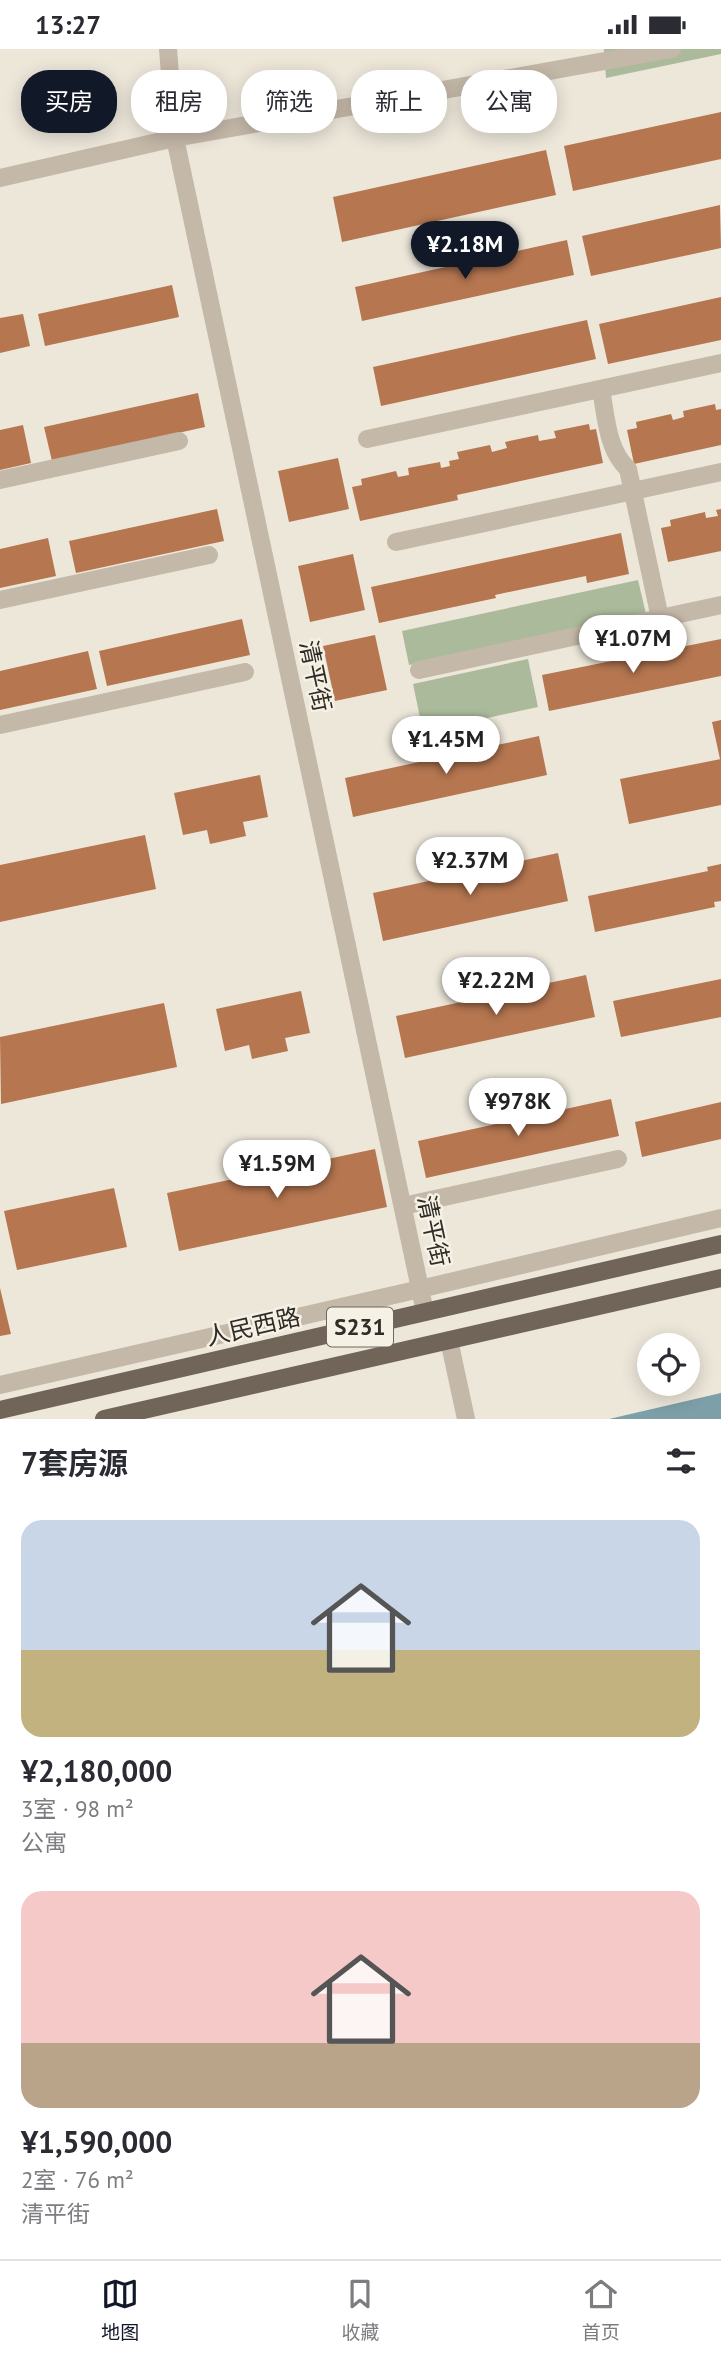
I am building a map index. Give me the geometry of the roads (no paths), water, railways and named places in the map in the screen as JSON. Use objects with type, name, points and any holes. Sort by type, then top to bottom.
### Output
[{"type":"main road","name":"人民西路","points":[[0,1410],[721,1244]]},
{"type":"main road","name":"S231","points":[[104,1419],[721,1278]]},
{"type":"street","name":"清平街","points":[[168,49],[174,138],[425,1312]]},
{"type":"street","points":[[0,178],[174,138],[672,49]]},
{"type":"street","points":[[367,439],[721,363]]},
{"type":"street","points":[[601,389],[613,448],[618,460],[628,469],[660,618]]},
{"type":"street","points":[[0,480],[180,442]]},
{"type":"street","points":[[396,542],[721,472]]},
{"type":"street","points":[[0,600],[209,555]]},
{"type":"street","points":[[419,670],[721,605]]},
{"type":"street","points":[[0,725],[245,672]]},
{"type":"street","points":[[403,1206],[618,1159]]},
{"type":"street","points":[[0,1385],[721,1218]]},
{"type":"street","points":[[449,1340],[466,1419]]},
{"type":"water","points":[[721,1393],[721,1419],[609,1419]]}]
